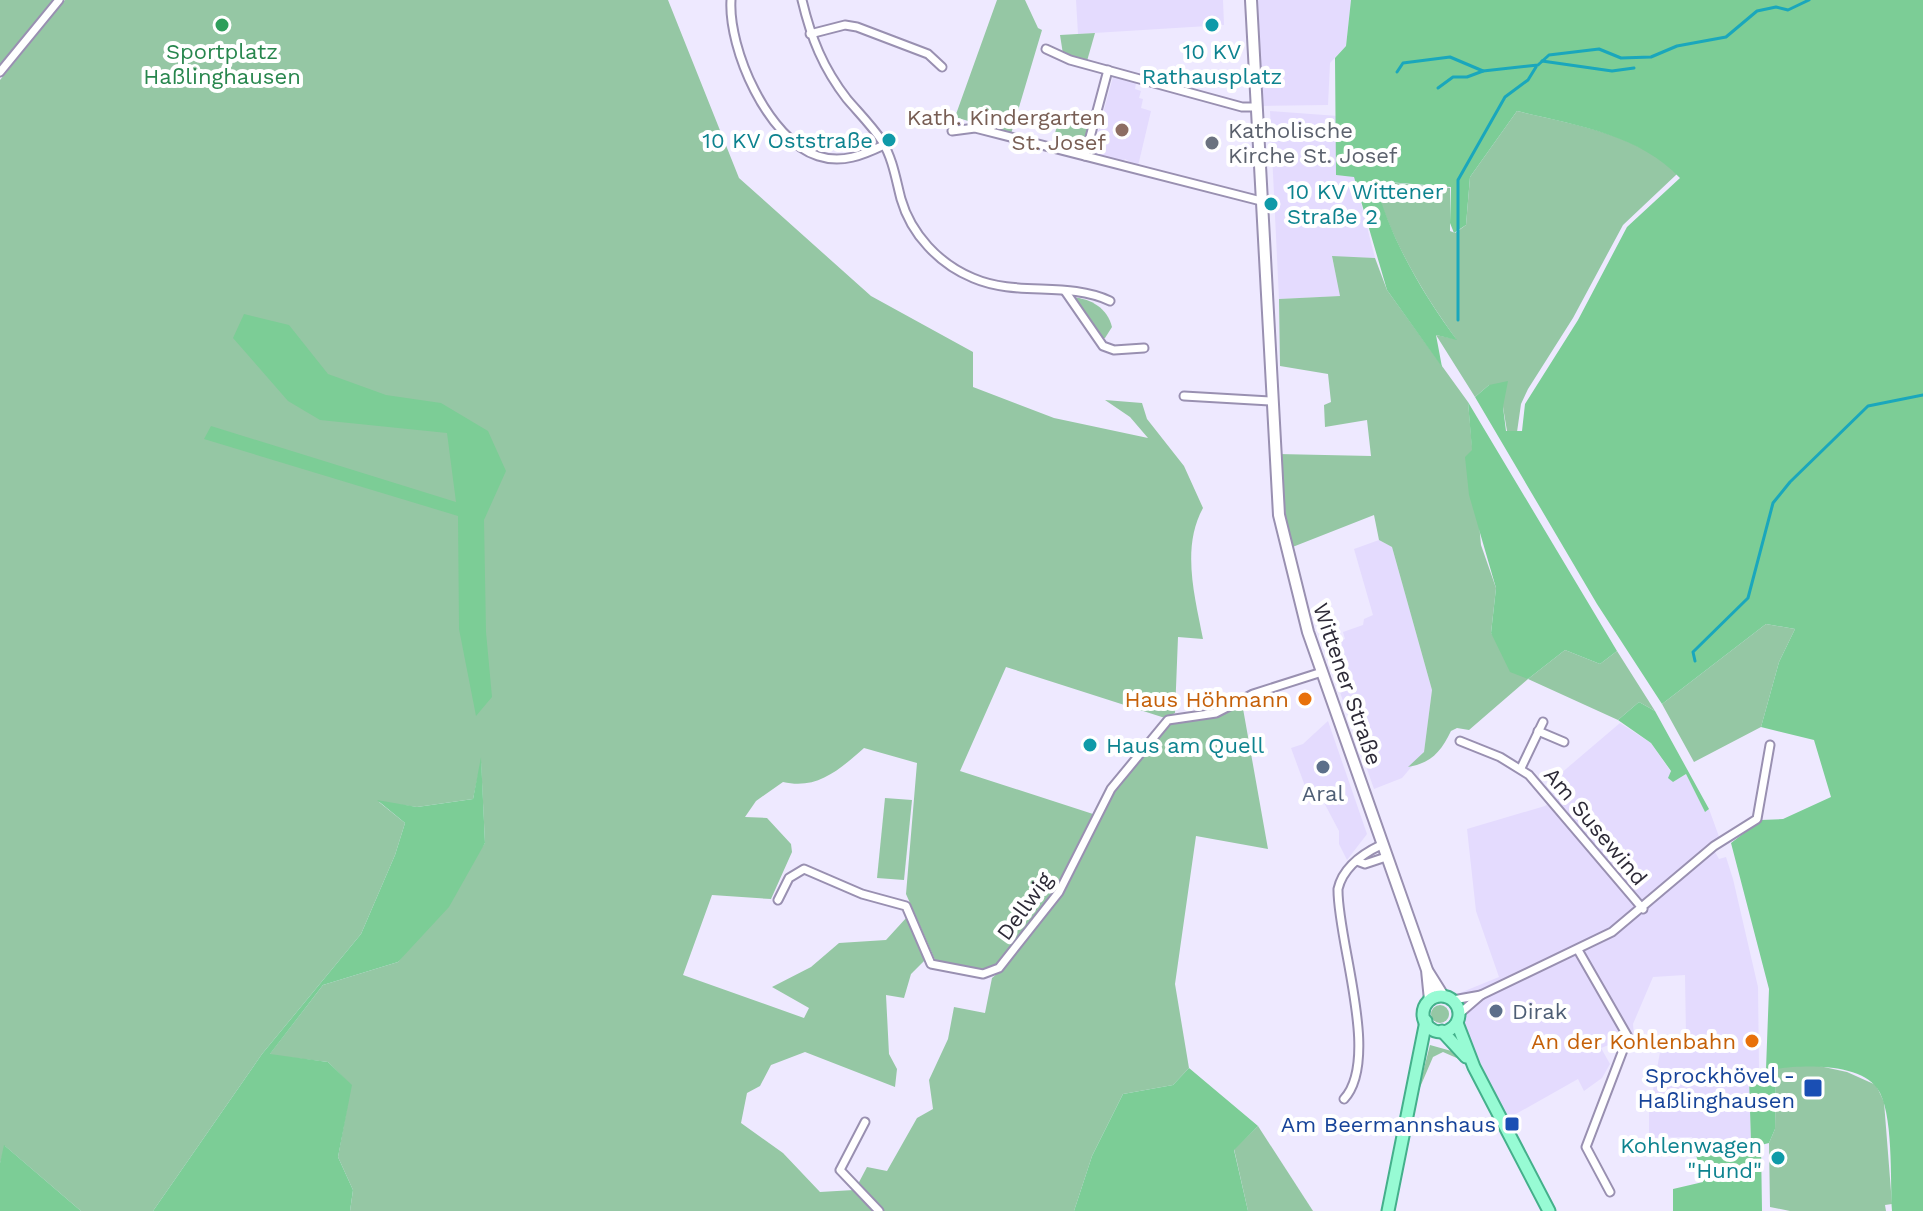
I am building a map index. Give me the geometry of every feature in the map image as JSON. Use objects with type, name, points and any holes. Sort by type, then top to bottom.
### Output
[{"type":"main road","name":"Wittener Straße","points":[[1251,0],[1270,401],[1281,527],[1294,586],[1322,672],[1427,970],[1430,1000]]},
{"type":"main road","name":"Wittener Straße","points":[[1427,970],[1448,998]]},
{"type":"main road","points":[[1388,1211],[1426,1021],[1424,1010],[1430,1000],[1448,998],[1474,1067],[1549,1211]]},
{"type":"main road","points":[[1419,1057],[1440,1031],[1458,1018]]},
{"type":"main road","points":[[1426,1021],[1440,1031],[1474,1067]]},
{"type":"street","points":[[0,72],[59,0]]},
{"type":"street","points":[[731,0],[731,26],[740,61],[772,115],[793,141],[809,152],[827,158],[853,158],[884,145]]},
{"type":"street","points":[[802,0],[810,34],[827,72],[884,145],[903,204],[915,229],[950,266],[998,286],[1092,293],[1110,301]]},
{"type":"street","points":[[810,34],[845,25],[857,27],[928,54],[942,67]]},
{"type":"street","points":[[1046,49],[1108,70],[1242,107],[1257,107]]},
{"type":"street","points":[[1085,156],[1108,70]]},
{"type":"street","points":[[952,131],[975,128],[1261,201]]},
{"type":"street","points":[[1065,291],[1103,346],[1114,350],[1144,348]]},
{"type":"street","points":[[1184,396],[1270,401]]},
{"type":"street","name":"Dellwig","points":[[778,900],[789,878],[804,869],[862,894],[906,906],[931,964],[972,973],[991,973],[1005,961],[1054,901],[1111,789],[1168,720],[1216,713],[1249,696],[1322,672]]},
{"type":"street","name":"Am Susewind","points":[[1521,768],[1543,722]]},
{"type":"street","name":"Am Susewind","points":[[1538,731],[1564,742]]},
{"type":"street","name":"Am Susewind","points":[[1460,741],[1521,768],[1643,909]]},
{"type":"street","points":[[1448,998],[1481,995],[1612,932],[1643,909],[1714,846],[1757,819],[1770,745]]},
{"type":"street","points":[[1344,1099],[1353,1085],[1358,1043],[1338,889],[1342,875],[1364,853],[1381,845]]},
{"type":"street","points":[[1357,861],[1365,864],[1386,857]]},
{"type":"street","points":[[1578,950],[1628,1037],[1586,1147],[1610,1192]]},
{"type":"street","points":[[1458,1018],[1481,995]]},
{"type":"street","points":[[865,1122],[840,1170],[879,1211]]},
{"type":"shaded area","points":[[1076,0],[1223,0],[1224,25],[1078,34]]},
{"type":"shaded area","points":[[1255,0],[1351,0],[1346,46],[1330,63],[1328,105],[1260,106]]},
{"type":"shaded area","name":"Kath. Kindergarten St. Josef","points":[[1113,77],[1136,83],[1135,89],[1141,91],[1139,98],[1143,99],[1141,108],[1151,111],[1138,166],[1125,159],[1123,162],[1092,153]]},
{"type":"shaded area","points":[[1270,111],[1338,116],[1336,175],[1354,176],[1375,258],[1332,257],[1341,296],[1279,299]]},
{"type":"shaded area","points":[[1379,540],[1392,547],[1432,690],[1424,752],[1402,778],[1374,789],[1323,644],[1345,639],[1343,632],[1363,625],[1364,619],[1373,615],[1354,549]]},
{"type":"shaded area","points":[[1328,721],[1367,834],[1347,860],[1339,844],[1339,831],[1319,793],[1309,797],[1291,748],[1303,744]]},
{"type":"shaded area","points":[[1620,723],[1651,743],[1671,772],[1669,778],[1673,782],[1686,774],[1705,812],[1709,809],[1722,845],[1715,852],[1719,859],[1726,857],[1733,879],[1758,987],[1759,1069],[1749,1078],[1751,1142],[1693,1143],[1692,1137],[1649,1138],[1649,1112],[1663,1036],[1686,1035],[1685,975],[1653,977],[1633,1024],[1634,1035],[1601,1048],[1610,1064],[1602,1078],[1584,1091],[1578,1079],[1507,1119],[1450,997],[1499,977],[1476,911],[1467,829],[1545,806],[1555,797],[1546,786]]},
{"type":"green space","points":[[0,0],[55,0],[0,68]]},
{"type":"green space","points":[[65,0],[668,0],[739,178],[871,296],[973,352],[973,387],[1054,418],[1148,438],[1130,417],[1105,400],[1142,403],[1147,419],[1184,466],[1203,508],[1196,523],[1191,556],[1203,639],[1178,637],[1175,713],[1165,718],[1006,667],[960,771],[1093,814],[1051,899],[1024,936],[991,972],[936,962],[906,894],[917,763],[864,748],[846,764],[817,781],[783,782],[756,801],[745,817],[767,818],[791,844],[792,852],[771,899],[712,895],[683,975],[804,1018],[809,1008],[772,987],[811,967],[839,943],[886,940],[907,917],[926,959],[911,974],[904,998],[886,995],[889,1054],[897,1069],[895,1087],[805,1052],[771,1065],[760,1086],[747,1093],[741,1123],[783,1153],[820,1192],[854,1190],[875,1211],[350,1211],[353,1190],[338,1157],[351,1085],[328,1062],[269,1055],[323,985],[398,962],[485,843],[481,762],[473,799],[417,807],[379,802],[405,823],[395,855],[361,934],[262,1054],[153,1211],[81,1211],[5,1146],[0,1164],[0,80]]},
{"type":"green space","points":[[997,0],[1025,0],[1038,28],[1042,30],[1011,134],[955,117]]},
{"type":"green space","points":[[1351,0],[1923,0],[1923,1211],[1892,1211],[1889,1129],[1877,1088],[1869,1080],[1844,1070],[1800,1067],[1776,1069],[1775,1129],[1769,1143],[1761,1145],[1762,1211],[1673,1211],[1673,1189],[1703,1182],[1693,1143],[1751,1142],[1749,1078],[1759,1069],[1766,1069],[1769,989],[1731,843],[1761,820],[1783,819],[1831,797],[1814,740],[1761,727],[1779,662],[1795,629],[1766,624],[1662,704],[1597,604],[1475,397],[1489,385],[1508,381],[1503,407],[1506,431],[1522,431],[1525,404],[1578,320],[1627,227],[1680,178],[1664,163],[1625,141],[1517,111],[1470,177],[1466,225],[1454,233],[1450,223],[1451,187],[1375,181],[1389,223],[1408,264],[1457,340],[1436,335],[1442,367],[1387,290],[1354,177],[1336,175],[1335,58],[1346,46]]},
{"type":"green space","points":[[1095,33],[1087,61],[1063,54],[1060,35]]},
{"type":"green space","points":[[1517,111],[1623,139],[1661,160],[1677,174],[1623,225],[1573,318],[1528,389],[1521,404],[1517,432],[1507,431],[1503,407],[1489,385],[1475,397],[1436,335],[1456,339],[1408,264],[1374,181],[1450,188],[1450,231],[1455,233],[1466,225],[1470,177]]},
{"type":"green space","points":[[1076,117],[1092,122],[1083,151],[1052,145],[1059,118]]},
{"type":"green space","points":[[1332,256],[1375,258],[1387,290],[1468,402],[1481,545],[1496,588],[1491,633],[1528,679],[1469,730],[1457,728],[1451,731],[1439,751],[1429,759],[1408,767],[1424,752],[1432,690],[1392,547],[1379,540],[1374,515],[1290,548],[1278,454],[1371,456],[1367,420],[1325,427],[1324,405],[1331,402],[1328,374],[1280,366],[1279,299],[1340,296]]},
{"type":"green space","points":[[1072,297],[1092,302],[1102,310],[1112,327],[1105,338],[1102,338]]},
{"type":"green space","points":[[244,314],[289,325],[328,374],[386,395],[441,403],[488,431],[506,471],[484,520],[486,632],[492,697],[476,716],[459,629],[458,516],[204,439],[211,426],[456,502],[447,433],[320,420],[288,401],[233,338]]},
{"type":"green space","points":[[1468,402],[1617,651],[1600,664],[1565,650],[1528,679],[1510,672],[1491,633],[1496,588],[1469,495],[1465,457],[1472,450]]},
{"type":"green space","points":[[1766,624],[1795,629],[1779,662],[1761,727],[1694,762],[1662,704]]},
{"type":"green space","points":[[1565,650],[1600,664],[1617,651],[1655,711],[1639,702],[1618,720],[1528,679]]},
{"type":"green space","points":[[1639,702],[1655,711],[1709,809],[1705,812],[1686,774],[1673,782],[1668,778],[1671,771],[1651,743],[1618,720]]},
{"type":"green space","points":[[1242,703],[1268,849],[1196,836],[1175,984],[1189,1068],[1173,1085],[1123,1094],[1092,1156],[1074,1211],[882,1211],[857,1186],[867,1167],[887,1171],[917,1118],[933,1109],[929,1080],[948,1039],[954,1007],[985,1013],[992,978],[1004,968],[1065,888],[1116,787],[1150,744],[1170,724],[1219,713]]},
{"type":"green space","points":[[481,757],[485,843],[449,907],[398,962],[323,985],[270,1054],[328,1062],[352,1085],[338,1157],[353,1190],[350,1211],[153,1211],[262,1054],[361,934],[395,855],[405,823],[377,800],[417,807],[473,799]]},
{"type":"green space","points":[[885,798],[912,800],[904,880],[877,878]]},
{"type":"green space","points":[[1440,1005],[1449,1014],[1440,1023],[1431,1014]]},
{"type":"green space","points":[[1430,1045],[1455,1052],[1459,1059],[1443,1052],[1433,1057],[1418,1092]]},
{"type":"green space","points":[[1810,1064],[1847,1072],[1876,1085],[1884,1102],[1892,1204],[1885,1205],[1886,1211],[1790,1211],[1770,1207],[1769,1143],[1775,1129],[1776,1068]]},
{"type":"green space","points":[[1189,1068],[1258,1126],[1234,1150],[1248,1211],[1074,1211],[1092,1156],[1123,1094],[1173,1085]]},
{"type":"green space","points":[[1258,1126],[1313,1211],[1248,1211],[1234,1149]]},
{"type":"green space","points":[[4,1145],[81,1211],[0,1211],[0,1163]]},
{"type":"waterway","points":[[1397,72],[1403,63],[1450,57],[1483,71],[1538,65],[1549,55],[1599,49],[1621,58],[1651,57],[1677,46],[1726,37],[1757,11],[1776,7],[1788,10],[1809,0]]},
{"type":"waterway","points":[[1542,61],[1612,71],[1634,68]]},
{"type":"waterway","points":[[1458,320],[1458,180],[1505,97],[1528,80],[1536,67]]},
{"type":"waterway","points":[[1438,88],[1453,77],[1467,77],[1483,71]]},
{"type":"waterway","points":[[1695,661],[1693,652],[1748,598],[1773,503],[1790,482],[1868,406],[1923,395]]},
{"type":"place","name":"Sportplatz Haßlinghausen","points":[[222,25]]},
{"type":"place","name":"10 KV Rathausplatz","points":[[1212,25]]},
{"type":"place","name":"Kath. Kindergarten St. Josef","points":[[1122,130]]},
{"type":"place","name":"10 KV Oststraße","points":[[889,140]]},
{"type":"place","name":"Katholische Kirche St. Josef","points":[[1212,143]]},
{"type":"place","name":"10 KV Wittener Straße 2","points":[[1271,204]]},
{"type":"place","name":"Haus Höhmann","points":[[1305,699]]},
{"type":"place","name":"Haus am Quell","points":[[1090,745]]},
{"type":"place","name":"Aral","points":[[1323,767]]},
{"type":"place","name":"Dirak","points":[[1496,1011]]},
{"type":"place","name":"An der Kohlenbahn","points":[[1752,1041]]},
{"type":"place","name":"Sprockhövel - Haßlinghausen","points":[[1813,1088]]},
{"type":"place","name":"Am Beermannshaus","points":[[1512,1124]]},
{"type":"place","name":"Kohlenwagen \"Hund\"","points":[[1778,1158]]}]
